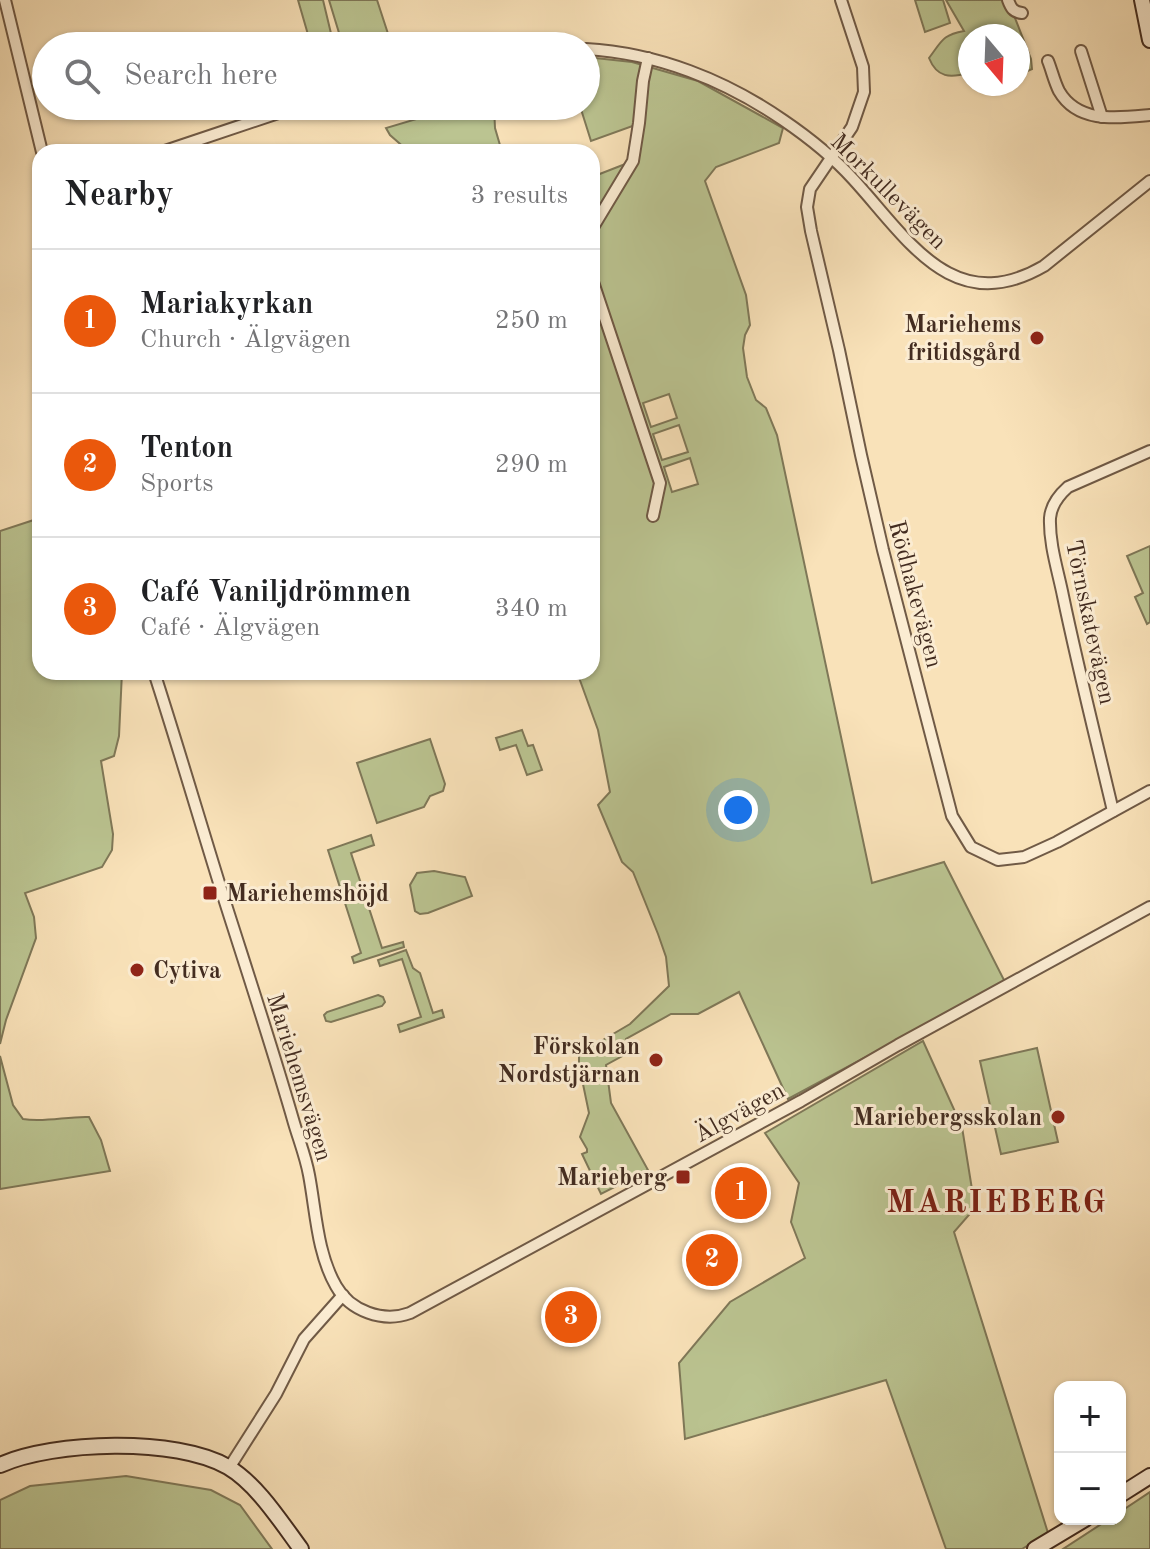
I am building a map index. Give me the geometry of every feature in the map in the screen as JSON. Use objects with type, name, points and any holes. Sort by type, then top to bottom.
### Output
[{"type":"street","points":[[5,0],[32,111]]},
{"type":"street","name":"Rödhakevägen","points":[[841,0],[863,67],[864,92],[852,127],[810,189],[807,207],[883,550],[952,816],[971,847],[998,860],[1024,857],[1150,791]]},
{"type":"street","points":[[1008,0],[1012,8],[1022,13]]},
{"type":"street","points":[[1142,0],[1150,40]]},
{"type":"street","name":"Morkullevägen","points":[[600,51],[648,58],[698,73],[783,120],[852,178],[933,264],[962,281],[990,285],[1025,278],[1150,181]]},
{"type":"street","points":[[1081,51],[1102,117]]},
{"type":"street","points":[[600,216],[633,161],[648,58]]},
{"type":"street","points":[[1048,61],[1060,93],[1069,103],[1091,116],[1150,115]]},
{"type":"street","points":[[34,120],[40,144]]},
{"type":"street","points":[[186,144],[257,120]]},
{"type":"street","points":[[600,303],[660,483],[653,516]]},
{"type":"street","name":"Törnskatevägen","points":[[1113,811],[1066,608],[1050,518],[1052,508],[1068,487],[1150,451]]},
{"type":"street","name":"Mariehemsvägen","points":[[156,680],[309,1173],[326,1262],[343,1295]]},
{"type":"street","name":"Älgvägen","points":[[343,1295],[360,1309],[379,1316],[395,1317],[410,1313],[1150,907]]},
{"type":"street","points":[[229,1468],[276,1394],[304,1339],[343,1295]]},
{"type":"street","points":[[0,1465],[35,1453],[65,1448],[168,1449],[211,1459],[246,1481],[301,1549]]},
{"type":"street","points":[[1126,1491],[1150,1476]]},
{"type":"street","points":[[1035,1549],[1075,1525]]},
{"type":"green space","points":[[298,0],[323,0],[331,32],[307,32]]},
{"type":"green space","points":[[329,0],[377,0],[387,32],[339,32]]},
{"type":"green space","points":[[915,0],[943,0],[950,23],[925,32]]},
{"type":"green space","points":[[946,0],[1008,0],[1017,24],[960,24]]},
{"type":"green space","points":[[957,33],[958,76],[945,75],[932,65],[929,58],[943,40]]},
{"type":"green space","points":[[600,59],[632,62],[698,81],[783,128],[779,143],[716,167],[705,181],[746,295],[750,325],[743,348],[747,377],[756,400],[766,408],[777,435],[872,883],[944,862],[1005,982],[788,1099],[739,992],[698,1014],[671,1014],[626,1039],[624,1055],[606,1065],[611,1103],[648,1170],[601,1194],[582,1154],[587,1149],[580,1137],[589,1113],[579,1054],[630,1024],[669,986],[666,957],[658,934],[633,872],[622,862],[598,805],[610,792],[598,730],[580,680],[600,680],[600,174],[633,161],[638,124],[591,141],[584,120],[600,120]],"holes":[[[669,394],[677,418],[651,427],[643,403]],[[679,425],[688,452],[662,460],[653,434]],[[690,458],[698,484],[672,492],[664,467]]]},
{"type":"green space","points":[[413,120],[495,120],[500,144],[400,144],[386,128]]},
{"type":"green space","points":[[32,521],[32,680],[122,680],[119,736],[114,756],[101,761],[113,834],[112,850],[102,867],[25,893],[34,917],[36,938],[0,1044],[0,531]]},
{"type":"green space","points":[[1150,546],[1150,622],[1147,624],[1135,597],[1143,593],[1127,556]]},
{"type":"green space","points":[[522,730],[528,746],[533,745],[542,770],[527,775],[516,745],[500,750],[496,738]]},
{"type":"green space","points":[[430,739],[445,784],[443,791],[430,796],[424,807],[377,823],[357,763]]},
{"type":"green space","points":[[371,835],[374,845],[351,853],[382,948],[403,942],[404,947],[354,963],[352,957],[361,953],[328,850]]},
{"type":"green space","points":[[434,871],[465,877],[472,896],[428,913],[415,911],[410,885],[417,873]]},
{"type":"green space","points":[[406,950],[413,968],[420,973],[433,1013],[442,1010],[444,1017],[400,1032],[398,1025],[421,1017],[402,959],[380,966],[378,960]]},
{"type":"green space","points":[[378,995],[385,1002],[382,1006],[326,1021],[324,1015],[327,1012]]},
{"type":"green space","points":[[923,1041],[962,1127],[975,1208],[954,1232],[1048,1533],[1022,1549],[946,1549],[886,1380],[685,1439],[679,1363],[730,1302],[805,1258],[791,1222],[799,1183],[765,1133]]},
{"type":"green space","points":[[1037,1048],[1058,1142],[1001,1154],[980,1061]]},
{"type":"green space","points":[[0,1056],[13,1105],[23,1119],[89,1117],[101,1140],[110,1171],[0,1189]]},
{"type":"green space","points":[[126,1476],[211,1490],[240,1505],[272,1549],[0,1549],[0,1500],[30,1486]]},
{"type":"green space","points":[[1150,1492],[1150,1549],[1063,1549],[1100,1525],[1126,1525],[1126,1508]]},
{"type":"place","name":"Mariehems fritidsgård","points":[[1037,338]]},
{"type":"place","name":"Mariehemshöjd","points":[[210,893]]},
{"type":"place","name":"Cytiva","points":[[137,970]]},
{"type":"place","name":"Förskolan Nordstjärnan","points":[[656,1060]]},
{"type":"place","name":"Mariebergsskolan","points":[[1058,1117]]},
{"type":"place","name":"Marieberg","points":[[683,1177]]},
{"type":"place","name":"Mariakyrkan","points":[[741,1193]]},
{"type":"place","name":"Tenton","points":[[712,1260]]},
{"type":"place","name":"Café Vaniljdrömmen","points":[[571,1317]]},
{"type":"district","name":"MARIEBERG","points":[[997,1201]]}]
